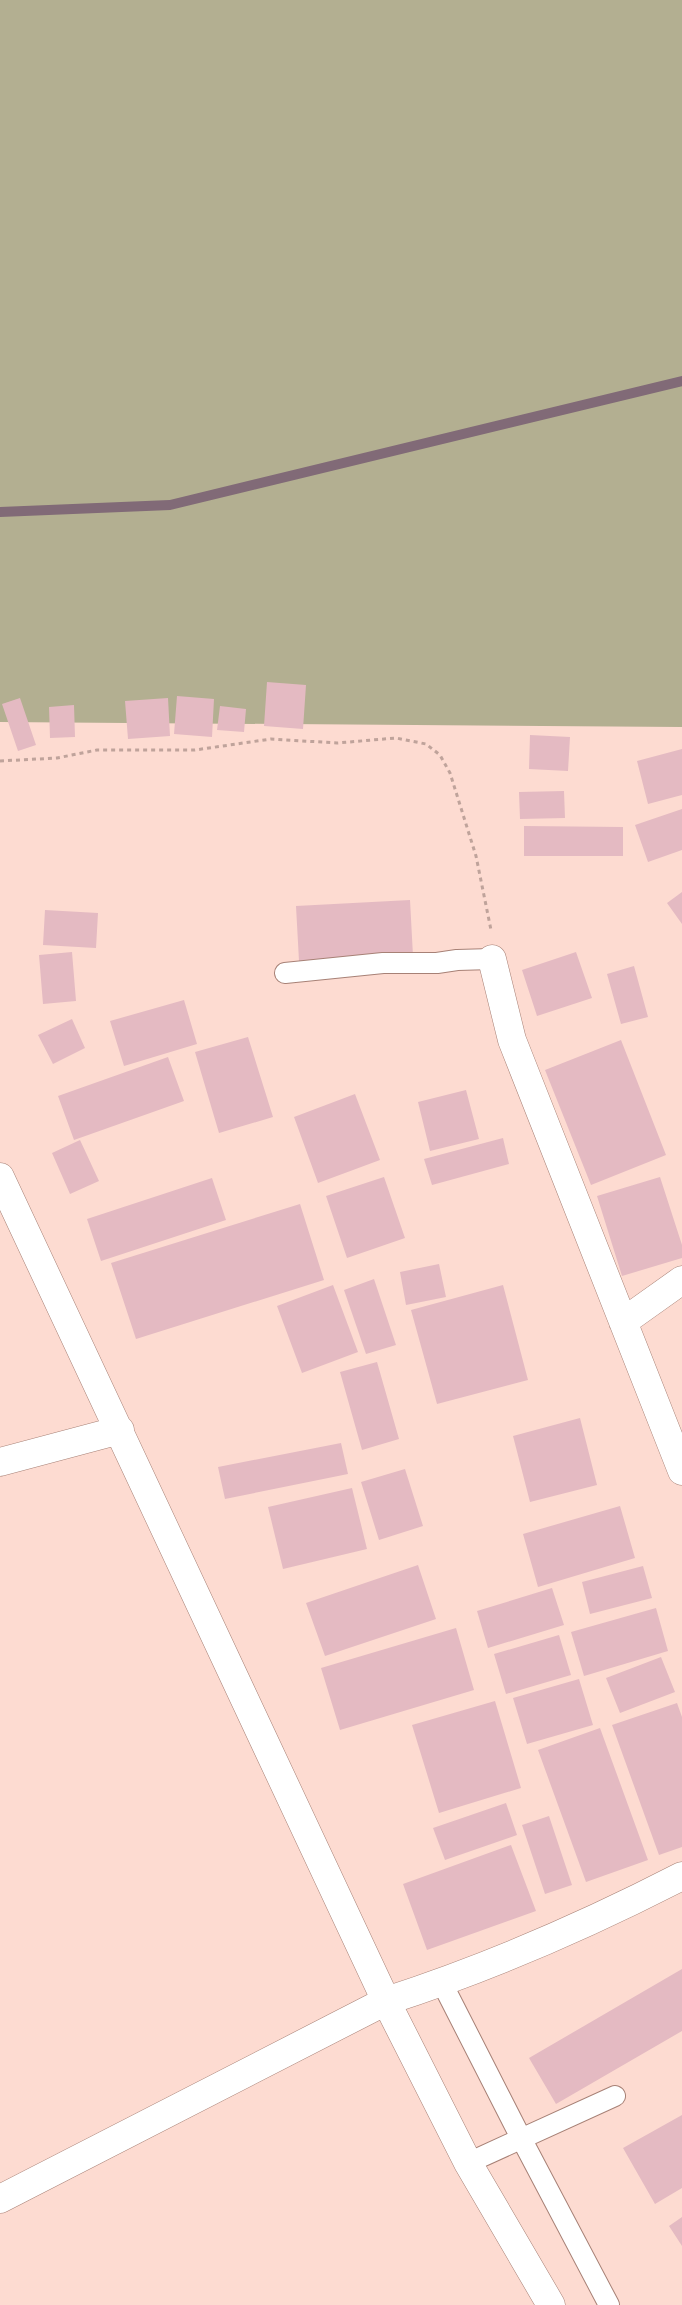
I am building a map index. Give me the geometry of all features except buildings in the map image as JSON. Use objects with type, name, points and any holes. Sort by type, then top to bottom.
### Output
[{"type":"street","points":[[492,959],[512,1040],[682,1471]]},
{"type":"street","points":[[0,1177],[386,2001],[468,2163],[551,2305]]},
{"type":"street","points":[[623,1322],[682,1280]]},
{"type":"street","points":[[0,1462],[120,1430]]},
{"type":"street","points":[[0,2199],[386,2001],[442,1983],[620,1907],[682,1876]]},
{"type":"lane","points":[[285,973],[383,963],[437,963],[456,960],[492,959]]},
{"type":"lane","points":[[442,1983],[520,2138],[609,2305]]},
{"type":"lane","points":[[468,2163],[520,2138],[545,2130],[615,2096]]},
{"type":"path","points":[[0,761],[57,758],[98,750],[195,750],[271,739],[338,743],[396,738],[426,744],[440,755],[450,773],[476,856],[492,938],[492,959]]},
{"type":"shaded area","points":[[0,0],[682,0],[682,727],[0,722]]},
{"type":"waterway","points":[[0,512],[170,505],[682,381]]}]
